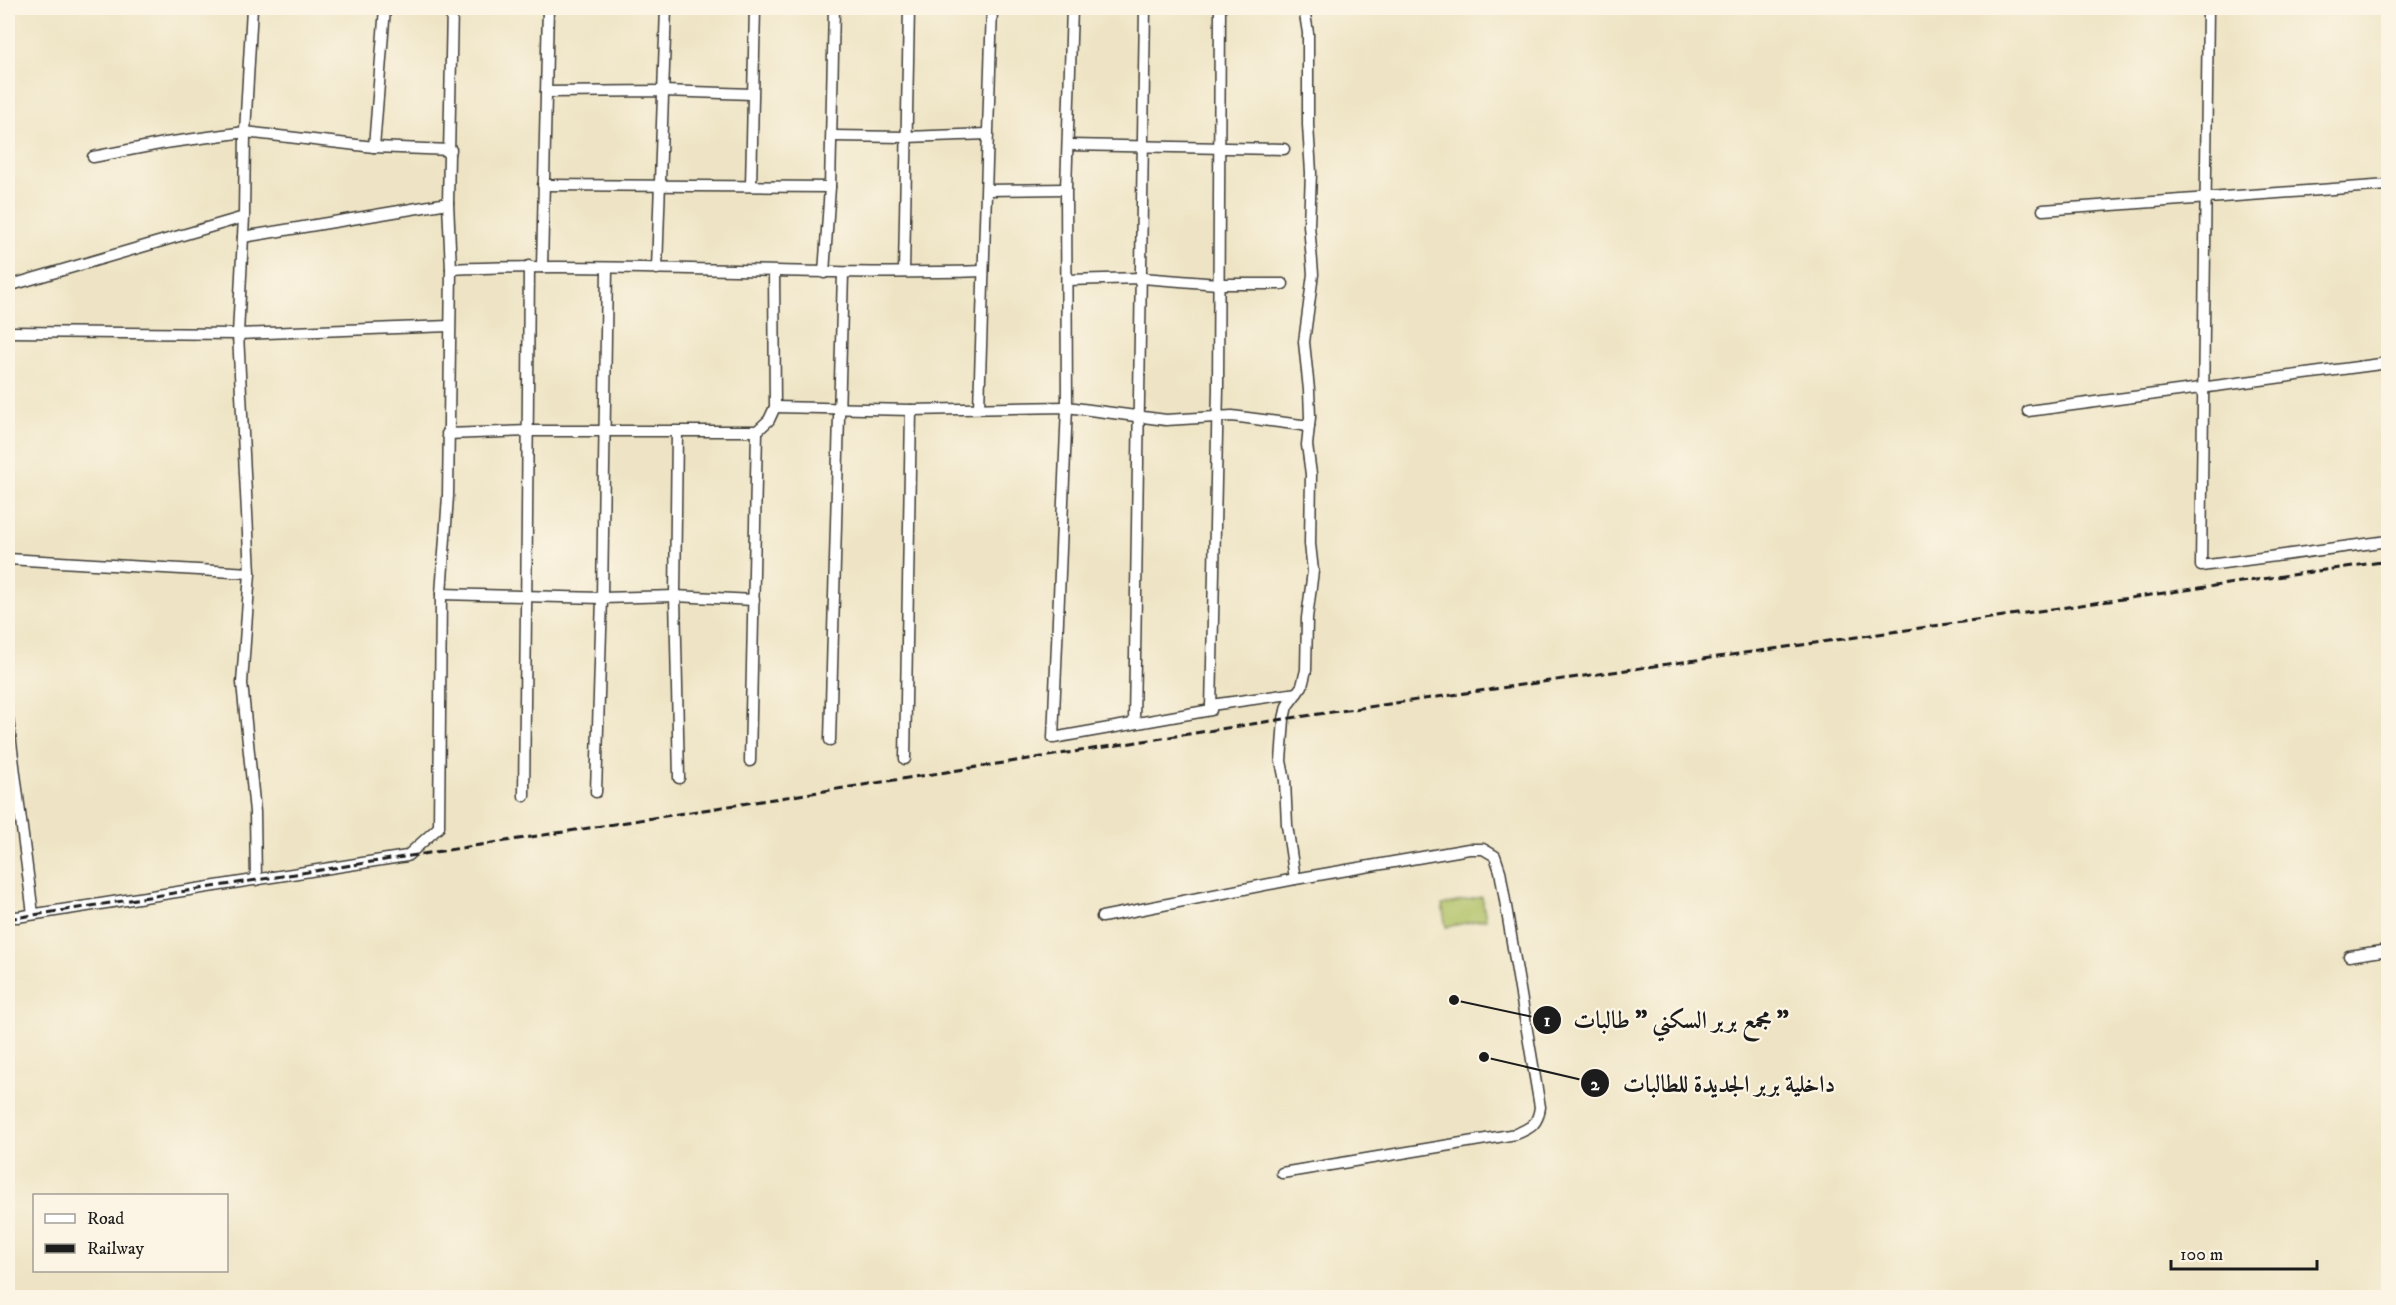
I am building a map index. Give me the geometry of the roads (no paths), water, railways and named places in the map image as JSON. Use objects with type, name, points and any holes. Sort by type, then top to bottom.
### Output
[{"type":"street","points":[[252,8],[238,334],[250,573],[242,683],[255,812],[256,880]]},
{"type":"street","points":[[374,147],[385,8]]},
{"type":"street","points":[[8,916],[407,856],[439,827],[441,594],[448,495],[447,434],[451,269],[448,203],[451,150],[452,8]]},
{"type":"street","points":[[542,267],[548,8]]},
{"type":"street","points":[[657,269],[666,8]]},
{"type":"street","points":[[751,186],[755,8]]},
{"type":"street","points":[[824,273],[832,136],[834,8]]},
{"type":"street","points":[[904,272],[909,8]]},
{"type":"street","points":[[979,408],[992,8]]},
{"type":"street","points":[[1072,8],[1066,189],[1067,407],[1053,738],[1211,710],[1217,417],[1220,8]]},
{"type":"street","points":[[1134,722],[1145,8]]},
{"type":"street","points":[[1295,879],[1281,761],[1287,706],[1302,686],[1306,670],[1306,618],[1313,571],[1310,544],[1311,474],[1307,445],[1309,390],[1304,342],[1313,274],[1309,225],[1311,155],[1308,125],[1308,33],[1304,8]]},
{"type":"street","points":[[2208,8],[2201,566],[2388,541]]},
{"type":"street","points":[[546,92],[663,91],[752,94]]},
{"type":"street","points":[[93,157],[165,143],[245,132],[374,147],[451,150]]},
{"type":"street","points":[[832,136],[906,137],[988,134]]},
{"type":"street","points":[[1069,145],[1284,149]]},
{"type":"street","points":[[2043,210],[2388,184]]},
{"type":"street","points":[[543,185],[830,187]]},
{"type":"street","points":[[987,190],[1066,189]]},
{"type":"street","points":[[243,237],[448,203]]},
{"type":"street","points":[[8,286],[244,217]]},
{"type":"street","points":[[451,269],[528,266],[824,273],[983,271]]},
{"type":"street","points":[[524,796],[529,431],[528,266]]},
{"type":"street","points":[[596,792],[602,598],[607,269]]},
{"type":"street","points":[[447,434],[529,431],[757,431],[769,420],[775,406],[774,272]]},
{"type":"street","points":[[830,740],[843,273]]},
{"type":"street","points":[[1067,280],[1142,278],[1218,284],[1283,284]]},
{"type":"street","points":[[8,332],[238,334],[449,326]]},
{"type":"street","points":[[2028,411],[2388,363]]},
{"type":"street","points":[[775,406],[911,410],[1067,407],[1166,420],[1232,416],[1309,426]]},
{"type":"street","points":[[905,759],[911,410]]},
{"type":"street","points":[[750,760],[757,431]]},
{"type":"street","points":[[677,432],[675,596],[679,778]]},
{"type":"street","points":[[8,559],[250,573]]},
{"type":"street","points":[[441,594],[525,594],[602,598],[675,596],[754,600]]},
{"type":"street","points":[[1211,705],[1297,693]]},
{"type":"street","points":[[8,719],[33,914]]},
{"type":"street","points":[[1102,917],[1295,879],[1469,849],[1483,849],[1495,856],[1500,871],[1521,984],[1540,1107],[1539,1118],[1531,1128],[1516,1134],[1282,1173]]},
{"type":"street","points":[[2349,956],[2388,950]]},
{"type":"railway","points":[[8,919],[1284,719],[2388,561]]},
{"type":"place","name":"مجمع بربر السكني \" طالبات \"","points":[[1454,1000]]},
{"type":"place","name":"داخلية بربر الجديدة للطالبات","points":[[1484,1057]]}]
